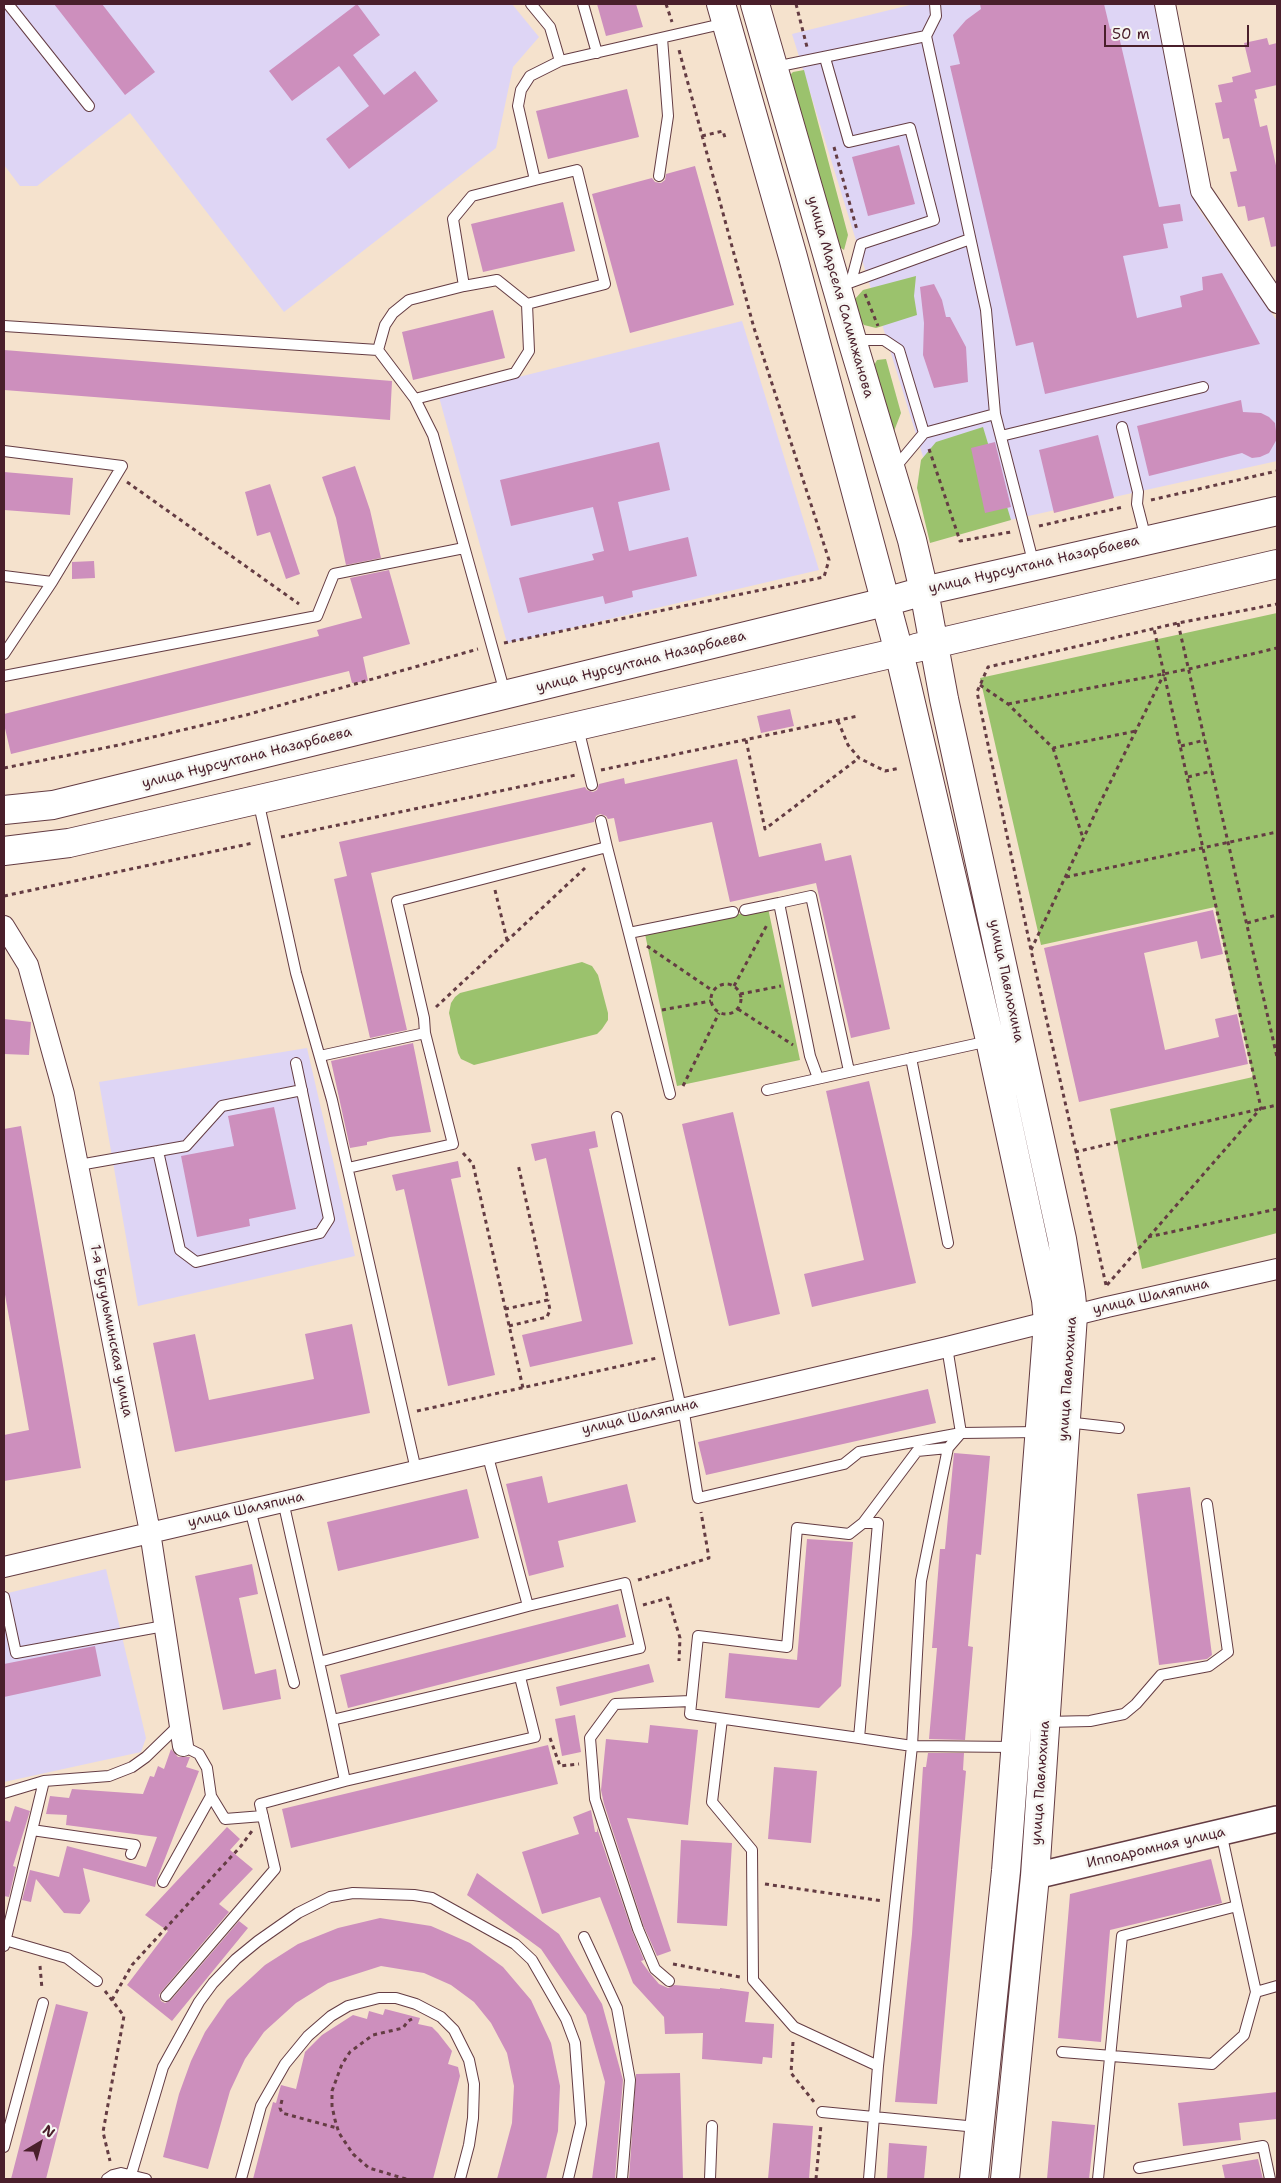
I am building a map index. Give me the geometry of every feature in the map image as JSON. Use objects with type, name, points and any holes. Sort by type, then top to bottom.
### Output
[{"type":"main road","name":"улица Марселя Салимжанова","points":[[756,4],[774,68],[849,283],[852,340],[912,540],[924,591]]},
{"type":"main road","name":"улица Павлюхина","points":[[724,13],[798,276],[899,652],[990,1040],[1044,1292],[1061,1319],[1040,1432],[1006,1872],[981,2128],[974,2179]]},
{"type":"main road","name":"улица Нурсултана Назарбаева","points":[[4,810],[52,805],[506,696],[924,591],[1146,539],[1277,511]]},
{"type":"main road","points":[[4,851],[69,843],[1277,564]]},
{"type":"main road","name":"улица Павлюхина","points":[[924,591],[944,699],[1060,1229],[1061,1319],[1066,1422],[1035,1876],[1005,2179]]},
{"type":"street","points":[[1165,4],[1201,191],[1277,303]]},
{"type":"street","name":"1-я Бугульминская улица","points":[[4,926],[28,965],[64,1094],[150,1532],[182,1746]]},
{"type":"street","name":"улица Шаляпина","points":[[4,1567],[1277,1269]]},
{"type":"street","name":"Ипподромная улица","points":[[1035,1876],[1277,1819]]},
{"type":"lane","points":[[8,4],[89,106]]},
{"type":"lane","points":[[531,4],[550,26],[560,61]]},
{"type":"lane","points":[[583,4],[596,52]]},
{"type":"lane","points":[[935,4],[936,16],[926,36],[986,310],[996,414],[1034,566]]},
{"type":"lane","points":[[535,180],[518,106],[521,90],[530,76],[560,61],[675,35],[724,13]]},
{"type":"lane","points":[[774,68],[926,36]]},
{"type":"lane","points":[[659,176],[668,116],[662,38]]},
{"type":"lane","points":[[825,58],[849,142],[910,128],[934,220],[861,244],[849,283]]},
{"type":"lane","points":[[464,286],[453,219],[472,196],[576,170],[605,284],[527,304]]},
{"type":"lane","points":[[849,283],[970,239]]},
{"type":"lane","points":[[378,350],[385,326],[393,313],[409,300],[497,280],[527,304],[530,351],[515,373],[415,399]]},
{"type":"lane","points":[[4,326],[378,350],[415,399],[433,435],[506,696]]},
{"type":"lane","points":[[852,340],[884,340],[899,350],[924,433]]},
{"type":"lane","points":[[1001,436],[1203,387]]},
{"type":"lane","points":[[891,472],[924,433],[996,414]]},
{"type":"lane","points":[[1122,427],[1138,492],[1137,504],[1146,539]]},
{"type":"lane","points":[[4,451],[122,466],[52,582],[4,654]]},
{"type":"lane","points":[[4,676],[316,616],[334,574],[464,548]]},
{"type":"lane","points":[[4,576],[52,582]]},
{"type":"lane","points":[[577,726],[592,785]]},
{"type":"lane","points":[[258,800],[300,988],[323,1062],[320,1056]]},
{"type":"lane","points":[[601,821],[670,1092]]},
{"type":"lane","points":[[348,1168],[453,1144],[425,1033],[424,1018],[397,901],[607,847]]},
{"type":"lane","points":[[746,910],[811,896],[849,1071]]},
{"type":"lane","points":[[779,903],[810,1056],[818,1078]]},
{"type":"lane","points":[[629,933],[732,912]]},
{"type":"lane","points":[[320,1056],[425,1033]]},
{"type":"lane","points":[[767,1090],[990,1040]]},
{"type":"lane","points":[[320,1056],[348,1168],[416,1470]]},
{"type":"lane","points":[[911,1058],[948,1243]]},
{"type":"lane","points":[[158,1150],[180,1250],[196,1262],[320,1233],[329,1219],[296,1063]]},
{"type":"lane","points":[[79,1165],[186,1146],[222,1106],[302,1090]]},
{"type":"lane","points":[[617,1117],[682,1408],[698,1498],[844,1464],[859,1452],[961,1433],[1040,1432]]},
{"type":"lane","points":[[946,1347],[961,1433]]},
{"type":"lane","points":[[1066,1422],[1120,1428]]},
{"type":"lane","points":[[869,2179],[878,2066],[912,1746],[921,1581],[948,1448],[961,1433]]},
{"type":"lane","points":[[948,1448],[917,1451],[862,1523],[849,1534],[797,1528],[787,1647],[698,1636],[690,1714],[912,1746],[1015,1747]]},
{"type":"lane","points":[[487,1453],[528,1606]]},
{"type":"lane","points":[[283,1501],[345,1781]]},
{"type":"lane","points":[[1045,1722],[1090,1721],[1124,1714],[1136,1704],[1161,1675],[1209,1666],[1228,1652],[1207,1504]]},
{"type":"lane","points":[[250,1509],[294,1683]]},
{"type":"lane","points":[[859,1738],[878,1523],[862,1523]]},
{"type":"lane","points":[[319,1662],[528,1606],[625,1583],[640,1648],[332,1720]]},
{"type":"lane","points":[[4,1597],[16,1653],[164,1626]]},
{"type":"lane","points":[[166,1996],[275,1869],[260,1804],[345,1781],[535,1738],[520,1677]]},
{"type":"lane","points":[[669,1981],[655,1969],[638,1929],[595,1798],[590,1738],[615,1704],[691,1701]]},
{"type":"lane","points":[[722,1718],[712,1802],[752,1850],[753,1980],[794,2027],[878,2066]]},
{"type":"lane","points":[[4,1793],[44,1781],[109,1776],[132,1767],[146,1757],[179,1725]]},
{"type":"lane","points":[[182,1746],[199,1754],[207,1768],[211,1796],[225,1819],[263,1816]]},
{"type":"lane","points":[[44,1781],[4,1943],[67,1958],[97,1981]]},
{"type":"lane","points":[[163,1882],[211,1796]]},
{"type":"lane","points":[[32,1830],[135,1845],[131,1854]]},
{"type":"lane","points":[[1062,2052],[1212,2064],[1244,2035],[1256,1992],[1221,1832]]},
{"type":"lane","points":[[131,2175],[163,2066],[199,2002],[213,1983],[236,1959],[298,1913],[330,1897],[353,1893],[414,1895],[432,1898],[515,1944],[532,1960],[566,2019],[575,2044],[581,2124],[568,2179]]},
{"type":"lane","points":[[1098,2179],[1122,1936],[1237,1906]]},
{"type":"lane","points":[[584,1937],[617,2008],[630,2080],[622,2179]]},
{"type":"lane","points":[[1256,1992],[1277,1986]]},
{"type":"lane","points":[[241,2179],[261,2106],[285,2064],[308,2036],[331,2016],[348,2006],[364,2000],[379,1998],[396,1998],[416,2004],[441,2017],[454,2030],[469,2060],[474,2084],[473,2118],[469,2145],[460,2179]]},
{"type":"lane","points":[[4,2146],[43,2003]]},
{"type":"lane","points":[[822,2112],[981,2128]]},
{"type":"lane","points":[[710,2179],[712,2126]]},
{"type":"lane","points":[[1139,2168],[1263,2146],[1270,2179]]},
{"type":"lane","points":[[110,2177],[122,2173],[146,2179]]},
{"type":"path","points":[[4,768],[119,745],[246,716],[492,645],[824,577],[829,560],[751,319],[666,4]]},
{"type":"path","points":[[796,4],[810,61]]},
{"type":"path","points":[[702,136],[723,132],[726,141]]},
{"type":"path","points":[[832,142],[861,244]]},
{"type":"path","points":[[849,283],[884,340]]},
{"type":"path","points":[[924,433],[960,542],[1137,504],[1277,471]]},
{"type":"path","points":[[116,475],[316,616]]},
{"type":"path","points":[[1261,1108],[1106,1285],[1031,950],[977,692],[988,667],[1178,623],[1277,604]]},
{"type":"path","points":[[1178,623],[1277,1057]]},
{"type":"path","points":[[1154,629],[1261,1108]]},
{"type":"path","points":[[1008,704],[1165,674],[1277,648]]},
{"type":"path","points":[[1031,950],[1083,839],[1165,674]]},
{"type":"path","points":[[980,685],[1008,704],[1053,748],[1083,839]]},
{"type":"path","points":[[4,896],[858,716]]},
{"type":"path","points":[[838,721],[848,745],[859,758],[885,771],[900,768]]},
{"type":"path","points":[[1053,748],[1136,731]]},
{"type":"path","points":[[746,740],[765,830],[859,758]]},
{"type":"path","points":[[1181,746],[1205,740]]},
{"type":"path","points":[[1188,777],[1212,772]]},
{"type":"path","points":[[1065,877],[1277,832]]},
{"type":"path","points":[[424,1018],[607,847]]},
{"type":"path","points":[[491,877],[507,940]]},
{"type":"path","points":[[734,986],[779,903]]},
{"type":"path","points":[[1246,923],[1277,915]]},
{"type":"path","points":[[629,933],[712,991]]},
{"type":"path","points":[[740,994],[795,983]]},
{"type":"path","points":[[725,984],[734,986],[740,994],[738,1009],[729,1014],[719,1013],[712,1006],[712,991],[716,987],[725,984]]},
{"type":"path","points":[[649,1013],[711,1001]]},
{"type":"path","points":[[738,1009],[810,1056]]},
{"type":"path","points":[[670,1092],[682,1087],[719,1013]]},
{"type":"path","points":[[1272,1036],[1277,1035]]},
{"type":"path","points":[[1075,1152],[1277,1104]]},
{"type":"path","points":[[453,1144],[473,1164],[523,1388]]},
{"type":"path","points":[[509,1326],[547,1317],[550,1310],[518,1164]]},
{"type":"path","points":[[1148,1237],[1277,1209]]},
{"type":"path","points":[[505,1309],[548,1300]]},
{"type":"path","points":[[404,1414],[670,1356]]},
{"type":"path","points":[[625,1583],[709,1558],[698,1498]]},
{"type":"path","points":[[631,1609],[668,1598],[680,1638],[679,1665]]},
{"type":"path","points":[[535,1738],[550,1738],[560,1766],[592,1764]]},
{"type":"path","points":[[112,2000],[132,1965],[241,1846],[263,1816]]},
{"type":"path","points":[[752,1882],[896,1903]]},
{"type":"path","points":[[38,1950],[43,2003]]},
{"type":"path","points":[[670,1964],[753,1980]]},
{"type":"path","points":[[97,1981],[124,2016],[103,2132],[110,2177]]},
{"type":"path","points":[[406,2179],[375,2171],[365,2165],[347,2146],[337,2128],[332,2106],[332,2092],[342,2064],[361,2043],[380,2033],[404,2028],[411,2019]]},
{"type":"path","points":[[794,2027],[791,2073],[822,2112],[816,2179]]},
{"type":"path","points":[[281,2104],[280,2110],[282,2113],[337,2128]]},
{"type":"shaded area","points":[[4,4],[512,4],[539,37],[513,67],[496,148],[284,312],[130,113],[37,186],[20,186],[4,165]]},
{"type":"shaded area","points":[[914,4],[1158,4],[1198,208],[1277,321],[1277,461],[947,534],[792,34]]},
{"type":"shaded area","points":[[742,321],[819,570],[507,643],[439,397]]},
{"type":"shaded area","points":[[307,1048],[355,1256],[138,1306],[99,1082]]},
{"type":"shaded area","points":[[106,1569],[146,1738],[141,1752],[4,1782],[4,1594]]},
{"type":"green space","points":[[804,70],[848,235],[844,250],[834,243],[788,77],[793,72]]},
{"type":"green space","points":[[916,276],[914,296],[917,315],[876,328],[864,325],[855,312],[855,299],[863,290]]},
{"type":"green space","points":[[886,359],[901,413],[891,439],[872,369],[877,360]]},
{"type":"green space","points":[[983,427],[1011,520],[930,543],[917,488],[921,460],[936,442]]},
{"type":"green space","points":[[1277,613],[1277,1233],[1142,1269],[1110,1109],[1253,1077],[1215,907],[1041,945],[980,678]]},
{"type":"green space","points":[[768,908],[800,1060],[677,1086],[645,934]]},
{"type":"green space","points":[[582,962],[592,966],[598,975],[608,1013],[608,1020],[597,1034],[474,1065],[461,1059],[449,1013],[451,1003],[455,997],[460,993]]},
{"type":"building","points":[[54,4],[102,4],[155,72],[125,95]]},
{"type":"building","points":[[357,4],[380,35],[353,55],[384,95],[415,71],[438,101],[349,169],[326,139],[369,106],[339,66],[292,101],[269,71]]},
{"type":"building","points":[[597,4],[636,4],[643,27],[606,36]]},
{"type":"building","points":[[980,4],[1104,4],[1110,29],[1117,28],[1159,207],[1180,204],[1183,221],[1163,224],[1168,248],[1123,256],[1137,318],[1182,307],[1180,296],[1203,290],[1202,277],[1222,273],[1260,344],[1045,394],[1033,342],[1016,346],[950,66],[960,64],[953,35],[966,20],[981,9]]},
{"type":"building","points":[[1267,38],[1269,45],[1277,43],[1277,85],[1255,90],[1257,98],[1254,99],[1260,127],[1267,125],[1277,170],[1277,246],[1271,247],[1264,217],[1248,221],[1245,206],[1238,207],[1230,172],[1237,171],[1229,138],[1223,139],[1215,103],[1222,102],[1218,85],[1233,82],[1232,77],[1251,72],[1244,43]]},
{"type":"building","points":[[627,89],[639,137],[548,159],[536,111]]},
{"type":"building","points":[[899,145],[915,204],[868,216],[852,157]]},
{"type":"building","points":[[695,166],[734,305],[630,333],[592,194],[652,178],[655,182],[661,183],[665,180],[666,174]]},
{"type":"building","points":[[563,202],[575,251],[483,272],[471,224]]},
{"type":"building","points":[[934,284],[942,300],[946,317],[950,317],[966,347],[968,382],[934,388],[923,355],[924,323],[920,287]]},
{"type":"building","points":[[493,310],[505,358],[413,380],[402,332]]},
{"type":"building","points":[[4,350],[392,381],[390,420],[4,390]]},
{"type":"building","points":[[1241,400],[1243,412],[1261,413],[1275,423],[1277,439],[1269,453],[1252,458],[1242,453],[1149,476],[1137,426]]},
{"type":"building","points":[[1098,435],[1114,498],[1054,513],[1039,450]]},
{"type":"building","points":[[659,442],[670,490],[618,502],[629,551],[688,537],[697,576],[632,591],[633,597],[605,604],[603,596],[528,613],[519,578],[594,560],[592,554],[604,551],[593,507],[511,526],[500,480]]},
{"type":"building","points":[[995,442],[1011,507],[985,513],[971,448]]},
{"type":"building","points":[[355,466],[370,510],[381,558],[346,565],[336,518],[322,477]]},
{"type":"building","points":[[4,472],[73,478],[70,515],[4,510]]},
{"type":"building","points":[[270,484],[300,574],[286,579],[270,532],[257,536],[245,492]]},
{"type":"building","points":[[94,561],[95,578],[72,579],[72,562]]},
{"type":"building","points":[[389,570],[410,644],[363,657],[368,681],[352,683],[349,671],[11,754],[4,724],[4,714],[319,636],[317,630],[362,618],[350,578]]},
{"type":"building","points":[[790,709],[794,726],[761,733],[757,716]]},
{"type":"building","points":[[737,759],[759,857],[821,843],[825,861],[851,855],[890,1029],[851,1038],[816,883],[730,902],[712,822],[619,842],[614,818],[608,819],[600,814],[596,816],[594,822],[371,873],[407,1030],[370,1038],[334,879],[347,876],[339,842],[585,787],[593,792],[597,790],[599,784],[624,778],[625,784]]},
{"type":"building","points":[[1213,910],[1223,954],[1201,959],[1197,941],[1144,953],[1165,1050],[1219,1037],[1215,1019],[1237,1014],[1248,1064],[1079,1102],[1044,948]]},
{"type":"building","points":[[4,1019],[31,1022],[29,1055],[4,1054]]},
{"type":"building","points":[[413,1043],[431,1132],[390,1137],[367,1142],[367,1145],[350,1148],[331,1061]]},
{"type":"building","points":[[869,1081],[916,1283],[812,1307],[804,1274],[864,1260],[826,1091]]},
{"type":"building","points":[[274,1107],[296,1209],[249,1219],[250,1226],[197,1237],[181,1156],[234,1146],[228,1116]]},
{"type":"building","points":[[733,1112],[780,1314],[729,1326],[682,1124]]},
{"type":"building","points":[[21,1126],[81,1468],[4,1481],[4,1435],[29,1430],[4,1289],[4,1129]]},
{"type":"building","points":[[595,1131],[598,1147],[589,1149],[633,1344],[530,1367],[522,1335],[582,1321],[546,1158],[535,1161],[531,1144]]},
{"type":"building","points":[[458,1161],[461,1177],[451,1179],[495,1375],[448,1386],[404,1189],[396,1191],[392,1175]]},
{"type":"building","points":[[352,1324],[370,1413],[175,1452],[153,1343],[195,1334],[209,1400],[314,1379],[305,1334]]},
{"type":"building","points":[[928,1389],[936,1423],[706,1475],[698,1442]]},
{"type":"building","points":[[954,1453],[990,1456],[981,1555],[976,1554],[968,1646],[973,1647],[965,1740],[929,1739],[937,1648],[932,1648],[940,1549],[945,1549]]},
{"type":"building","points":[[542,1476],[548,1503],[627,1484],[636,1522],[558,1541],[564,1567],[529,1576],[506,1484]]},
{"type":"building","points":[[1190,1487],[1212,1655],[1207,1659],[1159,1665],[1137,1494]]},
{"type":"building","points":[[467,1489],[479,1538],[338,1571],[327,1522]]},
{"type":"building","points":[[807,1539],[853,1542],[841,1686],[819,1708],[725,1698],[729,1653],[797,1660]]},
{"type":"building","points":[[252,1564],[258,1594],[239,1598],[255,1674],[276,1669],[281,1699],[223,1710],[195,1576]]},
{"type":"building","points":[[618,1604],[626,1637],[348,1708],[340,1675]]},
{"type":"building","points":[[95,1646],[101,1676],[4,1697],[4,1664]]},
{"type":"building","points":[[649,1664],[654,1682],[560,1706],[556,1687]]},
{"type":"building","points":[[575,1715],[581,1752],[562,1756],[555,1719]]},
{"type":"building","points":[[650,1725],[698,1730],[688,1825],[627,1818],[671,1951],[657,1956],[644,1927],[601,1790],[606,1739],[648,1743]]},
{"type":"building","points":[[548,1745],[558,1784],[291,1848],[282,1809]]},
{"type":"building","points":[[171,1749],[178,1757],[190,1757],[186,1767],[199,1771],[155,1887],[83,1868],[90,1901],[80,1914],[64,1913],[36,1879],[31,1902],[22,1900],[30,1870],[59,1877],[67,1846],[146,1867],[157,1837],[66,1825],[67,1815],[46,1814],[50,1796],[69,1798],[72,1789],[143,1794],[150,1776],[154,1777],[158,1766],[164,1769]]},
{"type":"building","points":[[928,1753],[964,1753],[963,1770],[966,1771],[937,2104],[895,2102],[912,1934],[923,1767],[926,1767]]},
{"type":"building","points":[[774,1767],[817,1771],[811,1843],[768,1839]]},
{"type":"building","points":[[15,1806],[30,1811],[13,1866],[16,1867],[9,1897],[4,1896],[4,1820],[10,1822]]},
{"type":"building","points":[[591,1810],[595,1832],[597,1832],[597,1828],[632,1931],[644,1960],[641,1961],[649,1972],[659,1984],[668,1988],[674,1985],[749,1992],[745,2022],[774,2024],[772,2058],[763,2057],[762,2064],[702,2059],[703,2033],[665,2034],[664,2017],[633,1983],[600,1897],[542,1914],[522,1852],[579,1834],[573,1817]]},
{"type":"building","points":[[227,1827],[240,1839],[230,1850],[253,1869],[219,1904],[229,1912],[161,1992],[159,1995],[161,2001],[165,2003],[171,2000],[239,1921],[248,1928],[172,2021],[127,1985],[168,1931],[145,1915]]},
{"type":"building","points":[[681,1840],[732,1843],[727,1926],[677,1923]]},
{"type":"building","points":[[1211,1859],[1222,1903],[1110,1930],[1101,2042],[1058,2038],[1070,1894]]},
{"type":"building","points":[[477,1873],[559,1934],[602,2004],[623,2080],[615,2179],[592,2179],[605,2082],[586,2015],[541,1949],[467,1895]]},
{"type":"building","points":[[380,1918],[431,1926],[470,1943],[503,1967],[531,2000],[551,2043],[560,2086],[558,2131],[546,2179],[497,2179],[512,2123],[514,2086],[507,2053],[491,2023],[474,2002],[451,1985],[424,1973],[381,1966],[328,1983],[296,2003],[264,2032],[245,2059],[230,2091],[208,2169],[163,2157],[179,2094],[191,2061],[205,2032],[227,2000],[265,1965],[298,1944],[338,1928]]},
{"type":"building","points":[[56,2004],[88,2012],[46,2179],[11,2179]]},
{"type":"building","points":[[385,2009],[420,2018],[418,2024],[432,2027],[452,2051],[448,2064],[458,2067],[460,2076],[433,2179],[253,2179],[273,2102],[276,2103],[281,2085],[296,2089],[305,2052],[322,2035],[353,2015],[367,2019],[369,2011],[383,2015]]},
{"type":"building","points":[[680,2073],[683,2179],[629,2179],[636,2074]]},
{"type":"building","points":[[1277,2092],[1277,2119],[1239,2123],[1241,2140],[1183,2146],[1178,2103]]},
{"type":"building","points":[[1052,2121],[1095,2125],[1089,2179],[1047,2179]]},
{"type":"building","points":[[773,2123],[813,2126],[809,2179],[768,2179]]},
{"type":"building","points":[[889,2143],[927,2146],[924,2179],[887,2179]]},
{"type":"building","points":[[1258,2159],[1263,2179],[1225,2179],[1222,2165]]}]
